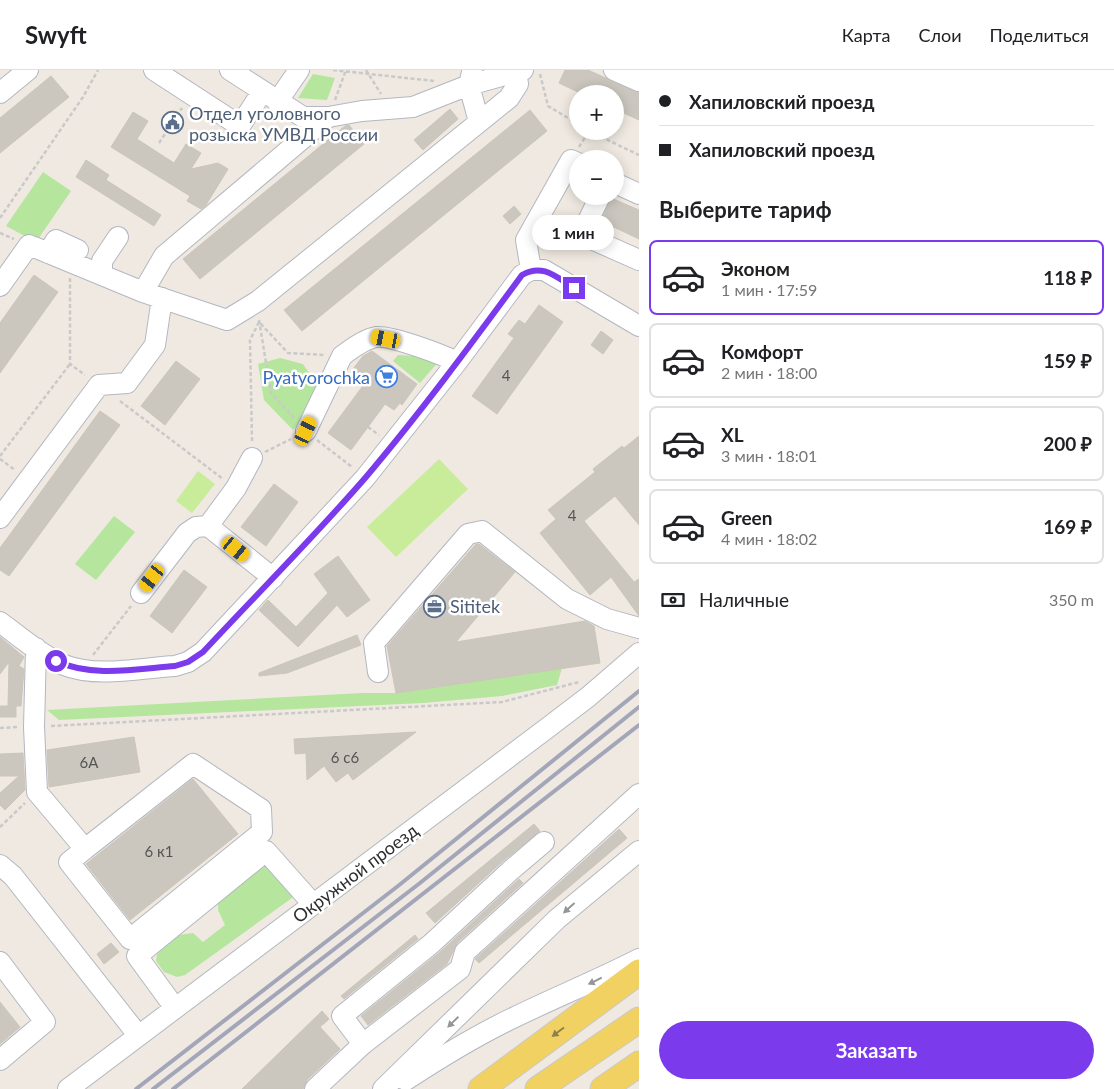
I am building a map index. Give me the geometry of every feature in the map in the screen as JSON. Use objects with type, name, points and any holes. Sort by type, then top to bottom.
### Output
[{"type":"main road","points":[[481,1089],[639,972]]},
{"type":"main road","points":[[538,1089],[639,1020]]},
{"type":"main road","points":[[603,1089],[639,1064]]},
{"type":"street","points":[[0,93],[28,70]]},
{"type":"street","points":[[154,70],[240,126],[299,70]]},
{"type":"street","points":[[37,248],[153,295],[227,320],[258,301],[509,98],[518,84],[520,71],[471,78],[413,107],[362,111],[330,111],[303,117],[230,70]]},
{"type":"street","points":[[614,70],[639,82]]},
{"type":"street","points":[[471,78],[479,122]]},
{"type":"street","points":[[0,518],[98,385],[126,382],[155,345],[153,295],[164,256],[330,111]]},
{"type":"street","points":[[531,270],[526,240],[569,164]]},
{"type":"street","points":[[624,187],[639,194]]},
{"type":"street","points":[[596,205],[585,227],[587,237],[639,260]]},
{"type":"street","points":[[102,275],[102,261],[118,238]]},
{"type":"street","points":[[0,286],[37,248],[56,240],[78,250]]},
{"type":"street","points":[[0,622],[36,648],[64,665],[92,672],[175,666],[188,662],[203,652],[365,478],[458,362],[522,275],[531,270],[544,270],[639,326]]},
{"type":"street","points":[[306,431],[342,356],[352,348],[376,337],[428,351],[458,362]]},
{"type":"street","points":[[208,526],[236,488],[252,458]]},
{"type":"street","points":[[141,593],[187,533],[196,527],[208,526],[273,578]]},
{"type":"street","points":[[378,672],[374,642],[468,534],[482,531],[568,599],[607,619],[639,628]]},
{"type":"street","points":[[36,648],[34,727],[37,792],[85,849]]},
{"type":"street","name":"Окружной проезд","points":[[68,1089],[588,697],[639,653]]},
{"type":"street","points":[[193,764],[260,809],[262,832],[130,939],[69,862],[85,849],[193,764]]},
{"type":"street","points":[[315,1089],[363,1044],[460,969],[465,952],[639,794]]},
{"type":"street","points":[[363,1044],[342,1016],[431,944],[544,842]]},
{"type":"street","points":[[175,1008],[137,956],[266,851],[313,904]]},
{"type":"street","points":[[383,1089],[465,1010],[529,944],[639,851]]},
{"type":"street","points":[[607,877],[639,859]]},
{"type":"street","points":[[4,876],[138,1035]]},
{"type":"street","points":[[392,1089],[470,1040],[639,959]]},
{"type":"street","points":[[0,962],[45,1022],[0,1060]]},
{"type":"path","points":[[0,218],[83,97],[98,70]]},
{"type":"path","points":[[333,70],[442,82]]},
{"type":"path","points":[[366,70],[384,99]]},
{"type":"path","points":[[539,70],[548,106],[569,119]]},
{"type":"path","points":[[330,111],[346,71]]},
{"type":"path","points":[[159,143],[191,94]]},
{"type":"path","points":[[608,140],[639,155]]},
{"type":"path","points":[[258,301],[261,307],[259,322],[272,393],[306,431],[365,478]]},
{"type":"path","points":[[259,322],[288,354],[342,356]]},
{"type":"path","points":[[259,322],[250,340],[252,458],[306,431]]},
{"type":"path","points":[[0,456],[70,364]]},
{"type":"path","points":[[90,658],[141,593]]},
{"type":"path","points":[[0,728],[502,702],[584,681]]},
{"type":"path","points":[[0,828],[26,803]]},
{"type":"green space","points":[[313,74],[335,78],[327,100],[298,98]]},
{"type":"green space","points":[[43,172],[71,191],[36,242],[6,226]]},
{"type":"green space","points":[[398,355],[433,357],[440,360],[420,383],[393,361]]},
{"type":"green space","points":[[280,358],[303,364],[322,392],[293,430],[264,400],[258,364]]},
{"type":"green space","points":[[439,459],[468,489],[396,557],[367,527]]},
{"type":"green space","points":[[198,471],[215,484],[192,513],[176,501]]},
{"type":"green space","points":[[114,516],[135,532],[96,580],[75,564]]},
{"type":"green space","points":[[562,668],[557,685],[502,696],[423,703],[59,720],[47,710],[362,693],[396,693]]},
{"type":"green space","points":[[272,865],[294,892],[292,898],[185,975],[177,977],[164,972],[156,961],[157,954],[179,935],[193,933],[203,942],[225,925],[218,910],[218,903],[257,870]]},
{"type":"building","points":[[565,70],[588,70],[621,85],[569,85],[569,88],[559,83]]},
{"type":"building","points":[[51,76],[69,97],[0,153],[0,118]]},
{"type":"building","points":[[624,86],[639,93],[639,120],[624,113]]},
{"type":"building","points":[[450,109],[458,119],[423,150],[414,140]]},
{"type":"building","points":[[530,110],[547,131],[302,331],[284,310]]},
{"type":"building","points":[[133,112],[148,121],[137,139],[174,163],[186,144],[201,153],[191,169],[218,163],[228,169],[206,205],[201,209],[187,201],[190,196],[111,147]]},
{"type":"building","points":[[349,125],[364,144],[200,279],[183,259],[345,126]]},
{"type":"building","points":[[86,160],[109,175],[106,180],[161,215],[154,226],[76,177]]},
{"type":"building","points":[[624,204],[639,210],[639,239],[601,221],[608,205]]},
{"type":"building","points":[[514,206],[521,214],[510,224],[503,216]]},
{"type":"building","points":[[34,275],[58,292],[0,373],[0,323]]},
{"type":"building","points":[[539,305],[563,322],[497,414],[472,396],[514,338],[508,334],[519,320],[525,324]]},
{"type":"building","points":[[601,331],[613,340],[603,354],[591,345]]},
{"type":"building","points":[[372,351],[417,384],[402,405],[400,403],[394,410],[385,404],[351,450],[328,433],[362,387],[350,378],[355,371],[353,369],[363,356]]},
{"type":"building","points":[[176,361],[200,379],[165,425],[141,406]]},
{"type":"building","points":[[100,411],[120,425],[9,576],[0,570],[0,548]]},
{"type":"building","points":[[639,436],[639,525],[615,496],[584,521],[634,582],[639,579],[639,616],[611,577],[590,595],[540,533],[556,519],[548,510],[595,472],[593,469],[622,446],[624,448]]},
{"type":"building","points":[[274,484],[298,502],[266,546],[241,527]]},
{"type":"building","points":[[476,544],[479,544],[515,572],[456,642],[585,621],[594,626],[600,663],[396,693],[387,646]]},
{"type":"building","points":[[338,556],[370,600],[347,617],[337,605],[298,647],[259,610],[268,600],[296,627],[328,593],[314,574]]},
{"type":"building","points":[[184,570],[207,587],[172,633],[150,616]]},
{"type":"building","points":[[357,635],[361,645],[287,673],[259,676],[259,673]]},
{"type":"building","points":[[0,637],[24,657],[19,666],[24,669],[21,706],[8,706],[9,662],[0,674]]},
{"type":"building","points":[[0,706],[16,706],[16,717],[0,717]]},
{"type":"building","points":[[416,732],[353,780],[348,773],[336,782],[324,766],[307,780],[306,753],[295,754],[294,739]]},
{"type":"building","points":[[134,737],[140,772],[49,787],[47,750]]},
{"type":"building","points":[[23,753],[25,790],[5,810],[0,805],[0,793],[19,776],[0,776],[0,754]]},
{"type":"building","points":[[193,779],[238,834],[130,920],[86,864]]},
{"type":"building","points":[[534,824],[540,831],[503,861],[435,923],[426,913]]},
{"type":"building","points":[[619,829],[627,838],[479,963],[475,959]]},
{"type":"building","points":[[519,879],[523,883],[457,943],[447,964],[368,1025],[361,1016],[439,953]]},
{"type":"building","points":[[415,935],[418,939],[344,999],[341,996]]},
{"type":"building","points":[[111,943],[119,952],[104,964],[97,954]]},
{"type":"building","points":[[0,1002],[20,1027],[0,1044]]},
{"type":"building","points":[[322,1011],[329,1019],[320,1027],[340,1049],[307,1080],[303,1089],[242,1089]]},
{"type":"railway","points":[[136,1089],[398,886],[639,691]]},
{"type":"railway","points":[[153,1089],[420,883],[639,707]]},
{"type":"railway","points":[[173,1089],[639,725]]},
{"type":"place","name":"Отдел уголовного розыска УМВД России","points":[[173,123]]},
{"type":"place","name":"Pyatyorochka","points":[[386,377]]},
{"type":"place","name":"Sititek","points":[[434,606]]},
{"type":"route","points":[[56,661],[92,672],[175,666],[188,662],[203,652],[291,560],[384,456],[458,362],[522,275],[531,270],[544,270],[574,288]]}]
